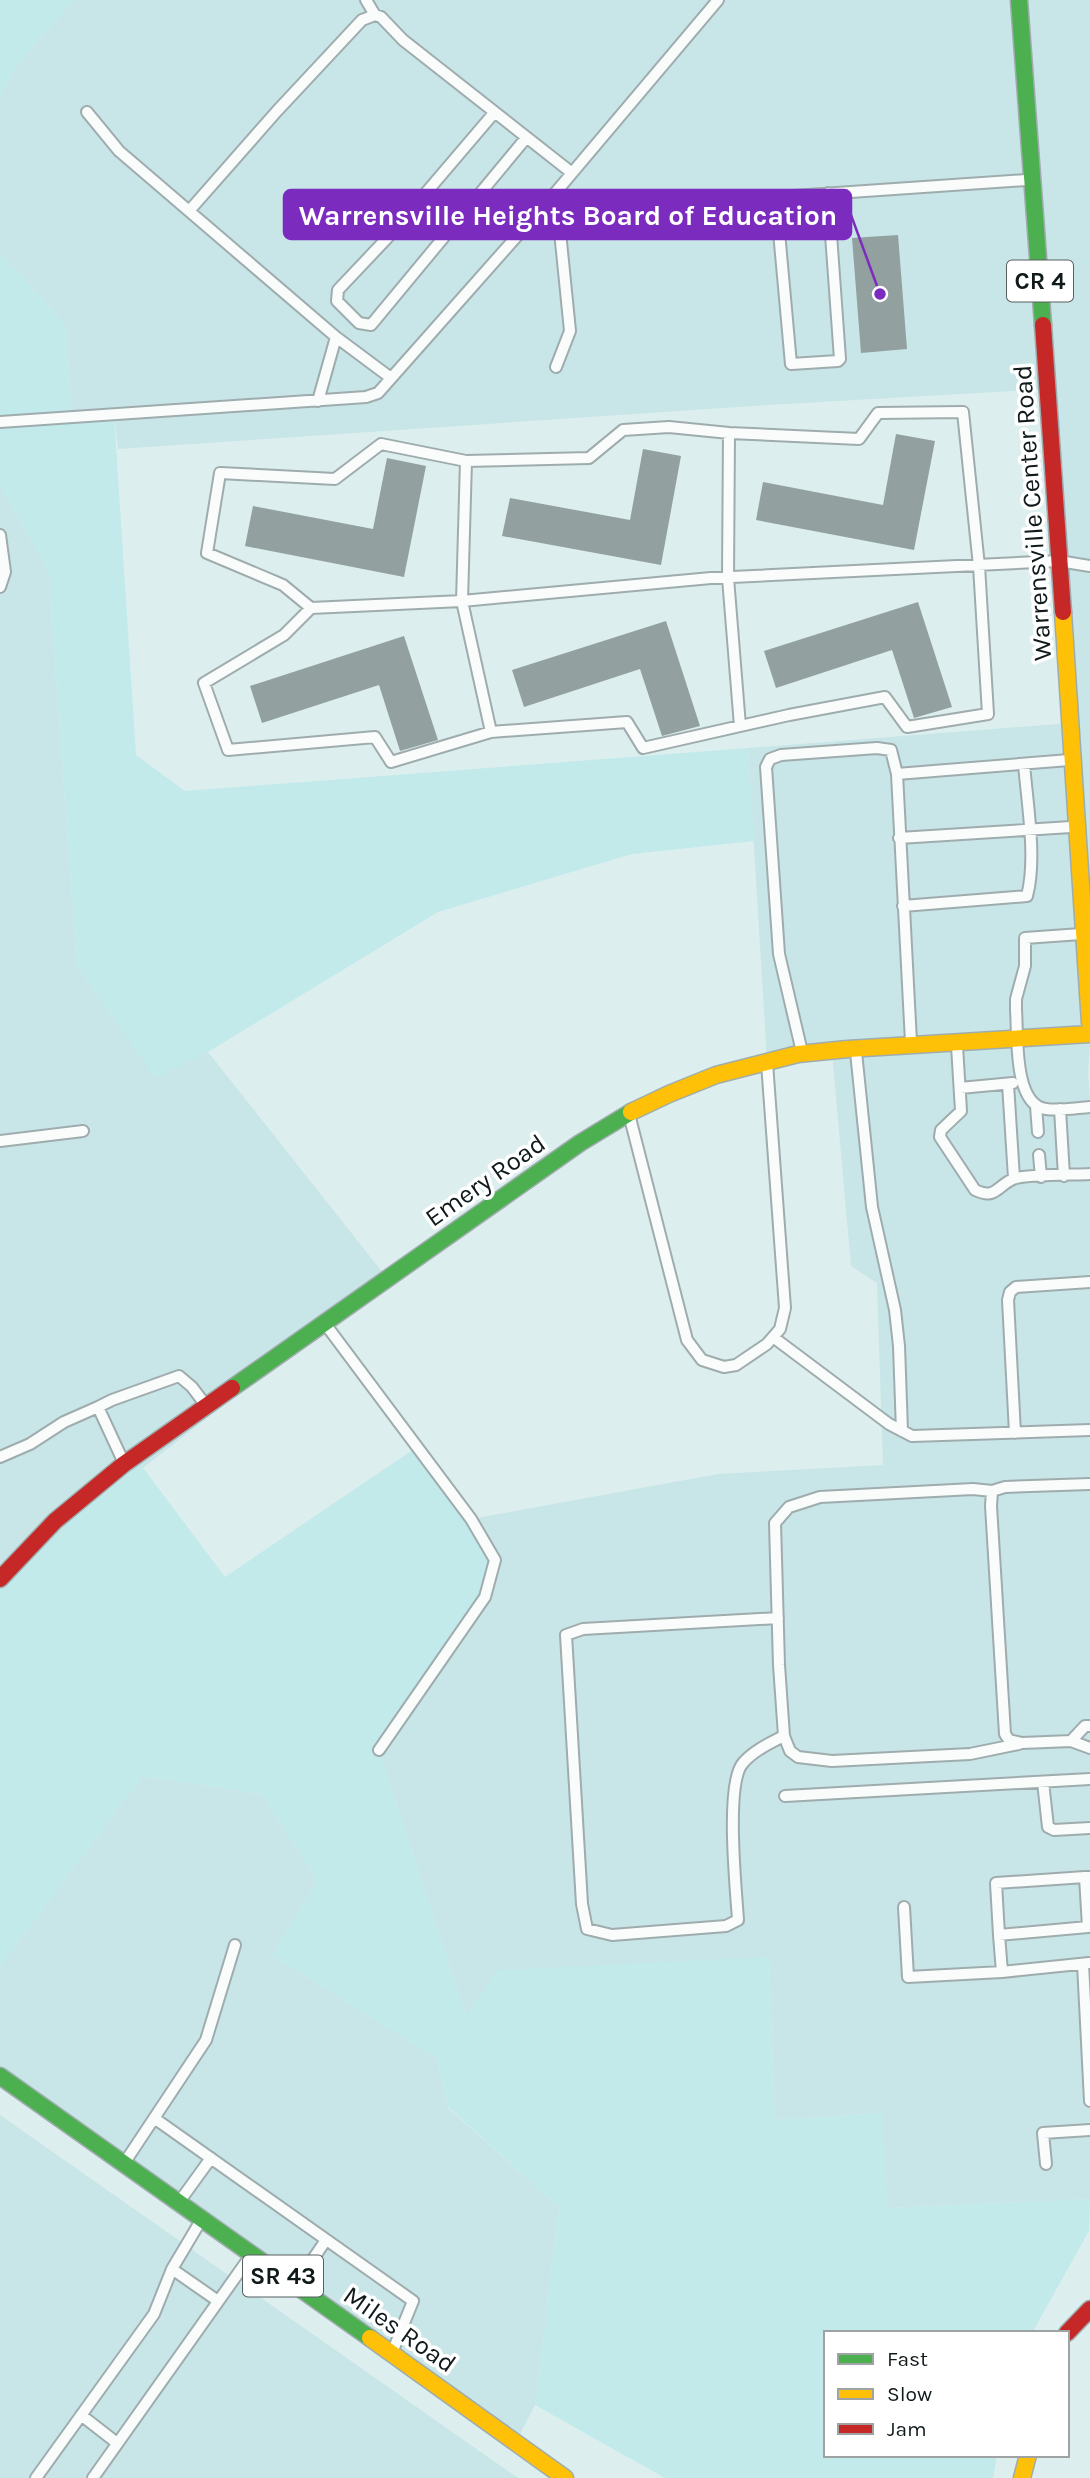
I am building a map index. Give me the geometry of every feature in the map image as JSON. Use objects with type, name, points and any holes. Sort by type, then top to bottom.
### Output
[{"type":"main road","name":"Warrensville Center Road","points":[[1019,0],[1090,1023]]},
{"type":"main road","name":"Emery Road","points":[[0,1579],[55,1521],[124,1464],[580,1143],[629,1115],[696,1083],[767,1060],[856,1049],[1090,1034]]},
{"type":"main road","name":"Miles Road","points":[[0,2077],[565,2478]]},
{"type":"main road","points":[[1069,2331],[1090,2309]]},
{"type":"main road","points":[[1022,2478],[1027,2457]]},
{"type":"lane","points":[[366,0],[375,15]]},
{"type":"lane","points":[[0,422],[318,401],[366,397],[378,393],[556,192],[718,0]]},
{"type":"lane","points":[[189,211],[362,20],[375,15],[381,17],[402,40],[572,173]]},
{"type":"lane","points":[[88,112],[119,151],[336,337],[391,379]]},
{"type":"lane","points":[[494,113],[390,235],[338,290],[337,301],[359,323],[371,324],[526,138]]},
{"type":"lane","points":[[828,193],[840,359],[791,364],[776,199],[778,197],[828,193],[1032,179]]},
{"type":"lane","points":[[556,192],[570,331],[556,367]]},
{"type":"lane","points":[[318,401],[336,337]]},
{"type":"lane","points":[[311,608],[284,635],[204,683],[228,750],[375,737],[391,762],[491,732],[627,722],[643,748],[886,697],[907,727],[988,714],[979,566],[963,412],[878,413],[859,439],[729,433],[669,427],[623,430],[589,457],[466,461],[382,444],[335,479],[220,472],[207,553],[283,585],[311,608],[462,601],[728,578],[979,566],[1059,561],[1090,566]]},
{"type":"lane","points":[[729,433],[728,578],[740,726]]},
{"type":"lane","points":[[466,461],[462,601],[491,732]]},
{"type":"lane","points":[[0,535],[5,572],[0,587]]},
{"type":"lane","points":[[802,1055],[779,954],[766,767],[770,759],[781,755],[877,748],[891,750],[897,774],[911,1045]]},
{"type":"lane","points":[[897,774],[1073,760]]},
{"type":"lane","points":[[903,906],[1027,896],[1030,879],[1030,830],[1024,764]]},
{"type":"lane","points":[[900,838],[1077,827]]},
{"type":"lane","points":[[1084,933],[1026,938],[1025,966],[1016,999],[1021,1083],[1028,1097],[1036,1106],[1045,1109],[1090,1107]]},
{"type":"lane","points":[[957,1042],[961,1111],[941,1130],[940,1137],[975,1190],[991,1194],[1014,1178],[1090,1174]]},
{"type":"lane","points":[[856,1049],[872,1207],[899,1346],[902,1431]]},
{"type":"lane","points":[[629,1115],[687,1340],[702,1360],[724,1367],[736,1365],[767,1344],[780,1329],[785,1308],[767,1060]]},
{"type":"lane","points":[[960,1088],[1021,1083]]},
{"type":"lane","points":[[1008,1084],[1014,1178]]},
{"type":"lane","points":[[1036,1106],[1038,1132]]},
{"type":"lane","points":[[1060,1109],[1064,1176]]},
{"type":"lane","points":[[0,1140],[83,1131]]},
{"type":"lane","points":[[1039,1155],[1041,1177]]},
{"type":"lane","points":[[1015,1433],[1008,1300],[1010,1292],[1017,1287],[1090,1282]]},
{"type":"lane","points":[[324,1323],[471,1519],[495,1560],[485,1597],[379,1750]]},
{"type":"lane","points":[[773,1337],[889,1424],[912,1436],[1090,1430]]},
{"type":"lane","points":[[0,1457],[30,1444],[64,1422],[124,1395],[179,1377],[192,1387],[206,1406]]},
{"type":"lane","points":[[98,1407],[124,1464]]},
{"type":"lane","points":[[1090,1484],[1005,1487],[992,1491],[973,1489],[820,1497],[789,1507],[775,1523],[784,1736],[790,1751],[799,1757],[832,1761],[970,1754],[1022,1743],[1071,1741],[1090,1748]]},
{"type":"lane","points":[[992,1491],[1005,1734],[1009,1740],[1022,1743]]},
{"type":"lane","points":[[778,1618],[583,1629],[566,1635],[582,1904],[587,1929],[612,1935],[726,1926],[738,1920],[733,1792],[741,1764],[784,1736]]},
{"type":"lane","points":[[1071,1741],[1085,1726],[1090,1726]]},
{"type":"lane","points":[[785,1796],[1090,1779]]},
{"type":"lane","points":[[1043,1782],[1048,1827],[1054,1830],[1090,1828]]},
{"type":"lane","points":[[999,1935],[1088,1927],[1087,1877],[996,1883],[999,1935],[1002,1972]]},
{"type":"lane","points":[[904,1907],[908,1977],[1087,1964],[1090,2101]]},
{"type":"lane","points":[[123,2164],[206,2040],[235,1945]]},
{"type":"lane","points":[[154,2118],[413,2301],[392,2353]]},
{"type":"lane","points":[[1046,2164],[1043,2133],[1090,2130]]},
{"type":"lane","points":[[178,2203],[211,2158]]},
{"type":"lane","points":[[36,2478],[153,2314],[172,2269],[201,2219]]},
{"type":"lane","points":[[295,2285],[326,2240]]},
{"type":"lane","points":[[93,2478],[251,2254]]},
{"type":"lane","points":[[172,2269],[218,2301]]},
{"type":"lane","points":[[81,2415],[117,2443]]},
{"type":"shaded area","points":[[0,0],[74,0],[17,65],[0,96]]},
{"type":"shaded area","points":[[74,0],[1090,0],[1090,2199],[887,2208],[882,2113],[775,2120],[769,1957],[466,2016],[379,1750],[471,1519],[718,1474],[883,1465],[877,1283],[851,1266],[832,1052],[767,1060],[748,748],[1070,723],[1048,389],[767,405],[118,449],[114,415],[72,418],[66,325],[0,253],[0,96],[17,65]]},
{"type":"shaded area","points":[[0,253],[66,325],[72,417],[114,415],[136,755],[185,791],[748,748],[754,841],[632,854],[438,912],[208,1052],[155,1078],[77,966],[48,570],[0,486]]},
{"type":"shaded area","points":[[0,486],[48,570],[77,966],[155,1077],[208,1052],[387,1278],[0,1579]]},
{"type":"shaded area","points":[[417,1447],[495,1560],[485,1597],[379,1750],[466,2016],[497,1970],[769,1957],[775,2120],[883,2113],[887,2208],[1090,2199],[1089,2231],[1033,2331],[824,2331],[824,2457],[997,2457],[993,2478],[665,2478],[535,2405],[559,2207],[448,2107],[437,2059],[272,1955],[317,1880],[261,1794],[143,1776],[0,1967],[0,1579],[134,1456],[225,1577]]},
{"type":"shaded area","points":[[143,1776],[261,1794],[317,1880],[272,1955],[437,2059],[448,2108],[559,2207],[535,2405],[516,2442],[0,2076],[0,1967]]},
{"type":"shaded area","points":[[0,2115],[518,2478],[0,2478]]},
{"type":"building","points":[[898,235],[907,349],[861,353],[852,238]]},
{"type":"building","points":[[896,434],[935,441],[914,550],[756,520],[763,482],[883,505]]},
{"type":"building","points":[[643,449],[681,456],[661,565],[502,536],[510,498],[630,520]]},
{"type":"building","points":[[387,458],[426,466],[404,577],[245,546],[253,506],[373,529]]},
{"type":"building","points":[[918,602],[952,707],[914,718],[892,650],[776,688],[764,651]]},
{"type":"building","points":[[666,621],[700,726],[662,736],[640,669],[524,707],[512,670]]},
{"type":"building","points":[[404,636],[438,740],[400,751],[379,685],[262,723],[250,686]]},
{"type":"traffic: fast","points":[[1019,0],[1043,325]]},
{"type":"traffic: fast","points":[[232,1388],[580,1143],[631,1112]]},
{"type":"traffic: fast","points":[[0,2076],[370,2338]]},
{"type":"traffic: slow","points":[[1063,612],[1090,1023]]},
{"type":"traffic: slow","points":[[631,1112],[716,1075],[798,1054],[1090,1034]]},
{"type":"traffic: slow","points":[[370,2338],[565,2478]]},
{"type":"traffic: slow","points":[[1022,2478],[1027,2457]]},
{"type":"traffic: jam","points":[[1043,325],[1063,612]]},
{"type":"traffic: jam","points":[[0,1579],[55,1521],[124,1464],[232,1388]]},
{"type":"traffic: jam","points":[[1069,2331],[1090,2309]]},
{"type":"place","name":"Warrensville Heights Board of Education","points":[[880,294]]}]
